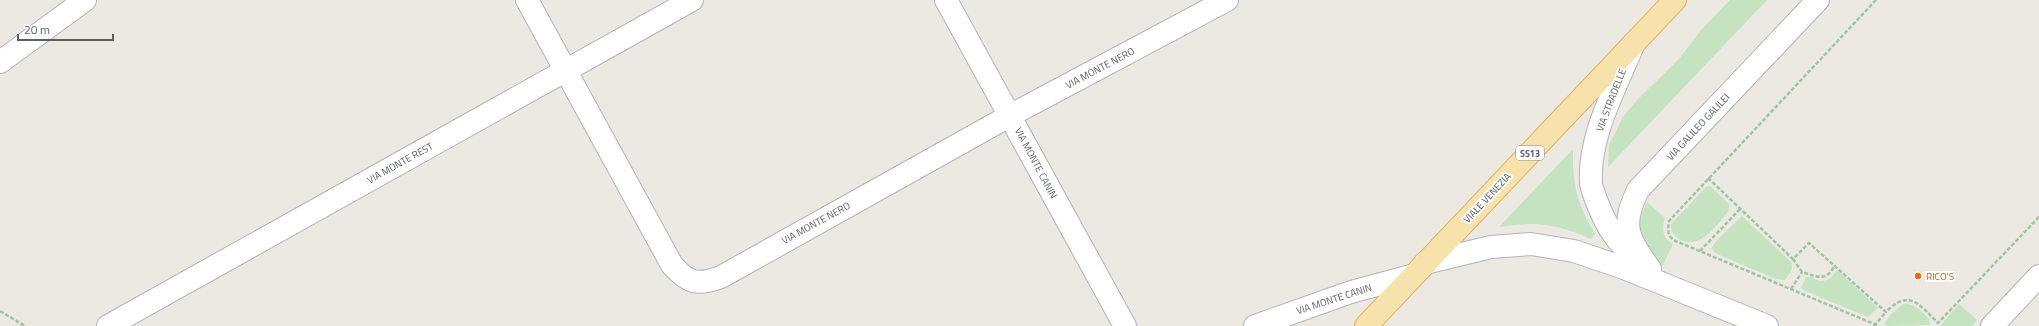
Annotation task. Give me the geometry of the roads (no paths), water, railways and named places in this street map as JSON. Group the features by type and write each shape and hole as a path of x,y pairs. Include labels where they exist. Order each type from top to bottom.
{"main road":[{"name":"VIALE VENEZIA","path":"1366,326 1675,0"}],"street":[{"path":"0,62 85,0"},
{"name":"VIA MONTE NERO","path":"527,0 672,265 683,277 695,282 708,282 721,276 1011,115 1227,0"},
{"name":"VIA MONTE REST","path":"108,326 692,0"},
{"name":"VIA MONTE CANIN","path":"946,0 1011,115 1125,326"},
{"name":"VIA GALILEO GALILEI","path":"1650,269 1629,237 1629,214 1638,190 1818,0"},
{"name":"VIA STRADELLE","path":"1635,42 1602,119 1593,155 1590,184 1605,223 1626,250 1650,269 1681,290"},
{"name":"VIA STRADELLE","path":"1420,269 1491,247 1531,244 1574,251 1681,290 1767,326"},
{"name":"VIA MONTE CANIN","path":"1255,326 1420,269"},
{"path":"1992,326 2039,276"}],"place":[{"name":"RICO'S","path":"1918,276"}]}
